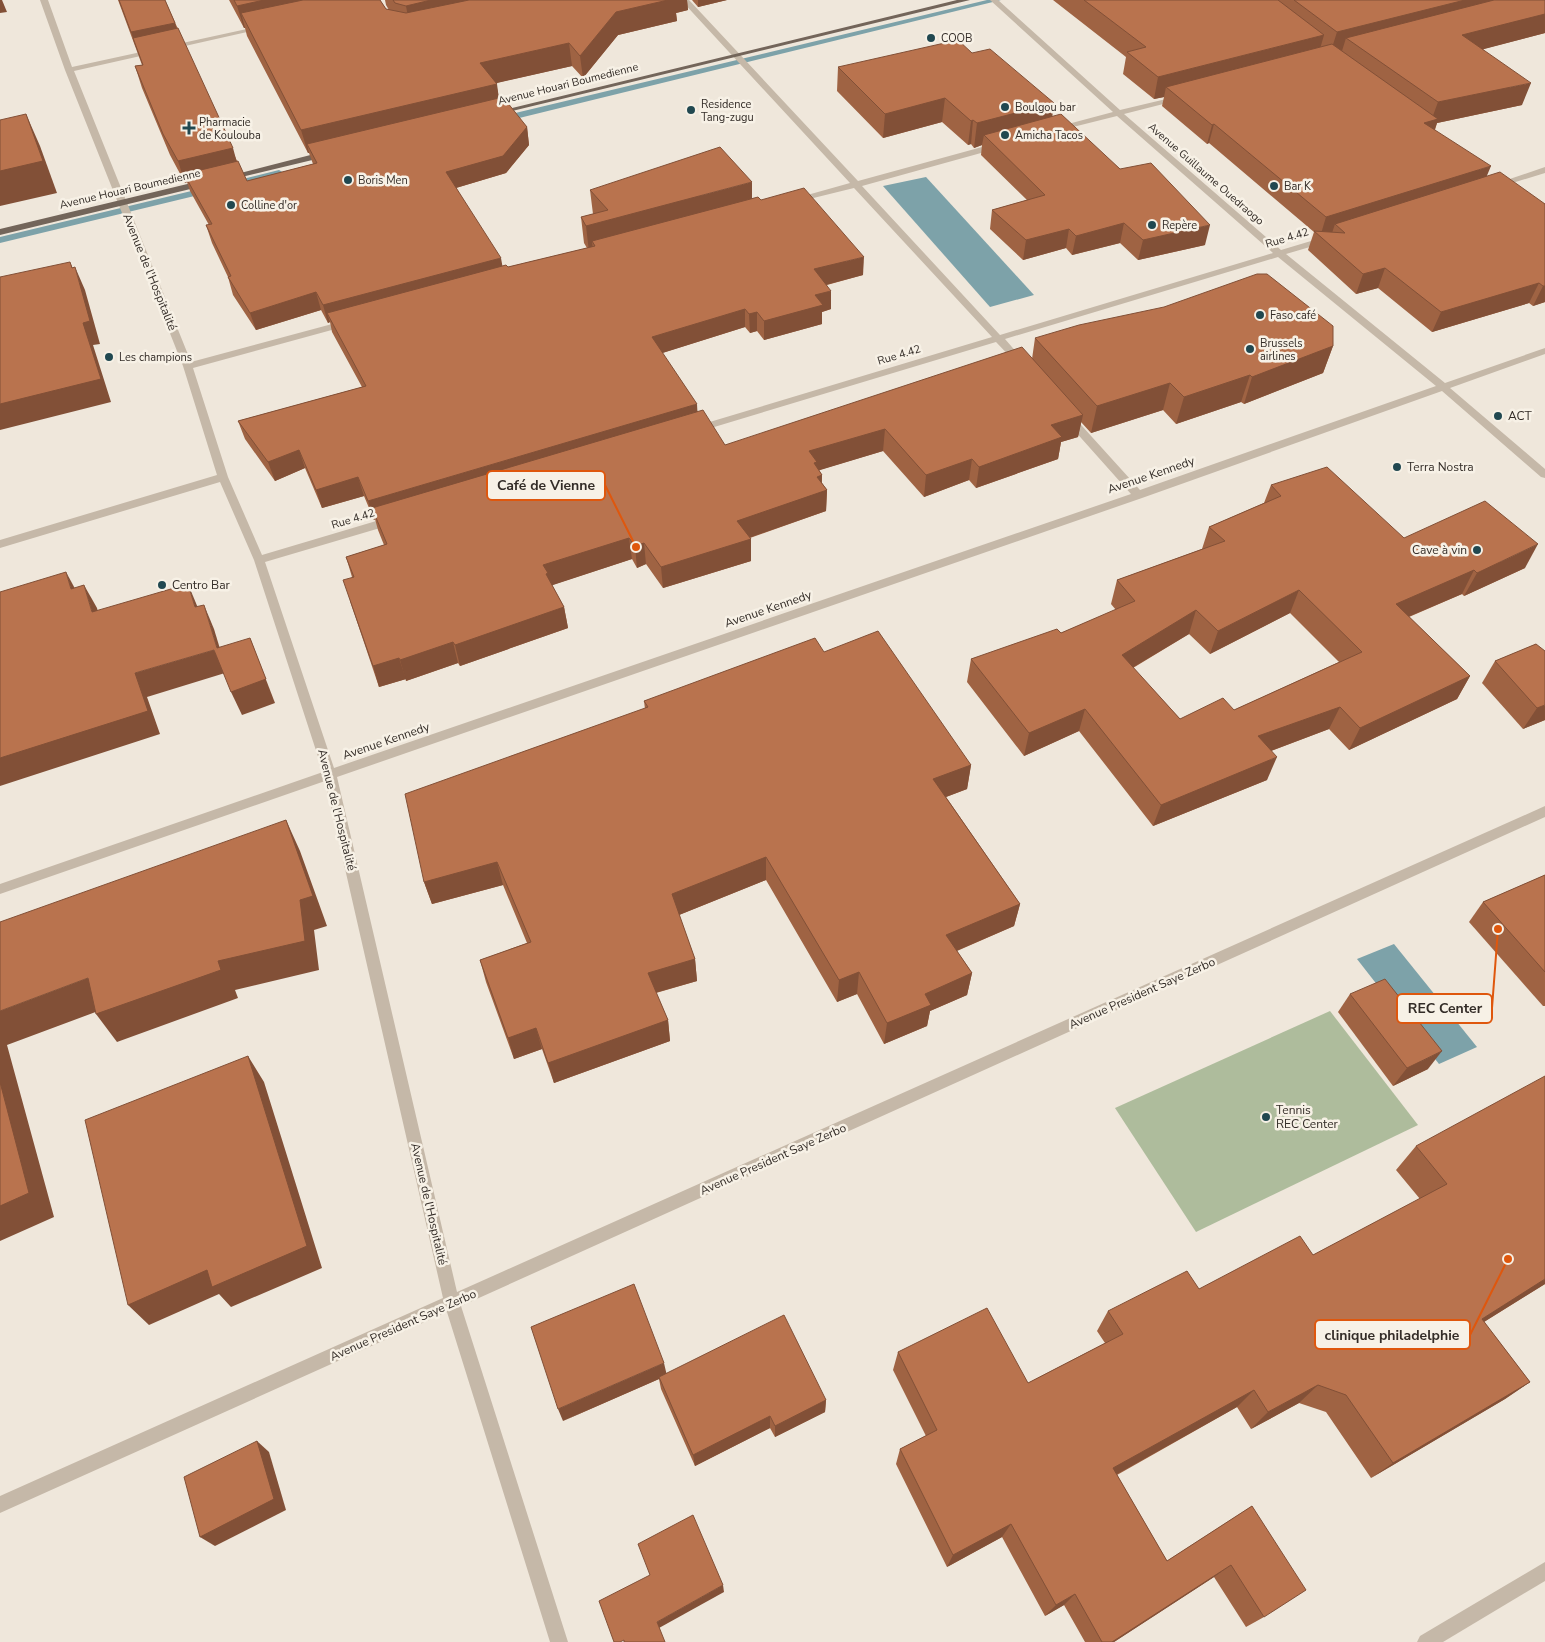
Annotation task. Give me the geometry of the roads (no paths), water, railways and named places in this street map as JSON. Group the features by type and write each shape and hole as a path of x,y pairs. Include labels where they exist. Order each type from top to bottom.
{"main road":[{"name":"Avenue Houari Boumedienne","path":"487,115 966,0"},
{"name":"Avenue Houari Boumedienne","path":"219,180 334,152"},
{"name":"Avenue Houari Boumedienne","path":"0,232 209,182"}],"street":[{"name":"Avenue de l'Hospitalité","path":"44,0 69,70 188,366 223,477 259,560 330,775 452,1303 559,1642"},
{"path":"685,0 1026,368"},
{"name":"Avenue Guillaume Ouedraogo","path":"994,0 1118,113 1280,254 1442,386 1545,475"},
{"path":"69,70 272,26"},
{"path":"1049,132 1185,95"},
{"path":"790,203 1001,145"},
{"path":"1483,189 1498,181 1545,170"},
{"name":"Rue 4.42","path":"689,431 1335,236"},
{"path":"188,366 360,320"},
{"name":"Avenue Kennedy","path":"0,890 1138,495 1545,351"},
{"path":"1065,413 1138,495"},
{"path":"0,544 223,477"},
{"name":"Rue 4.42","path":"259,560 402,517"},
{"name":"Avenue President Saye Zerbo","path":"0,1505 1545,811"},
{"path":"1426,1642 1545,1571"}],"water":[{"path":"926,177 1034,295 990,307 883,186"},
{"path":"1394,944 1477,1047 1439,1064 1357,959"}],"waterway":[{"path":"499,120 997,0"},
{"path":"229,185 279,173"},
{"path":"0,240 208,190"}],"place":[{"name":"COOB","path":"931,38"},
{"name":"Boulgou bar","path":"1005,107"},
{"name":"Residence Tang-zugu","path":"691,110"},
{"name":"Pharmacie de Koulouba","path":"189,128"},
{"name":"Amicha Tacos","path":"1005,135"},
{"name":"Boris Men","path":"348,180"},
{"name":"Bar K","path":"1274,186"},
{"name":"Colline d'or","path":"231,205"},
{"name":"Repère","path":"1152,225"},
{"name":"Faso café","path":"1260,315"},
{"name":"Brussels airlines","path":"1250,349"},
{"name":"Les champions","path":"109,357"},
{"name":"ACT","path":"1498,416"},
{"name":"Terra Nostra","path":"1397,467"},
{"name":"Café de Vienne","path":"636,547"},
{"name":"Cave à vin","path":"1477,550"},
{"name":"Centro Bar","path":"162,585"},
{"name":"REC Center","path":"1498,929"},
{"name":"Tennis REC Center","path":"1266,1117"},
{"name":"clinique philadelphie","path":"1508,1259"}]}
